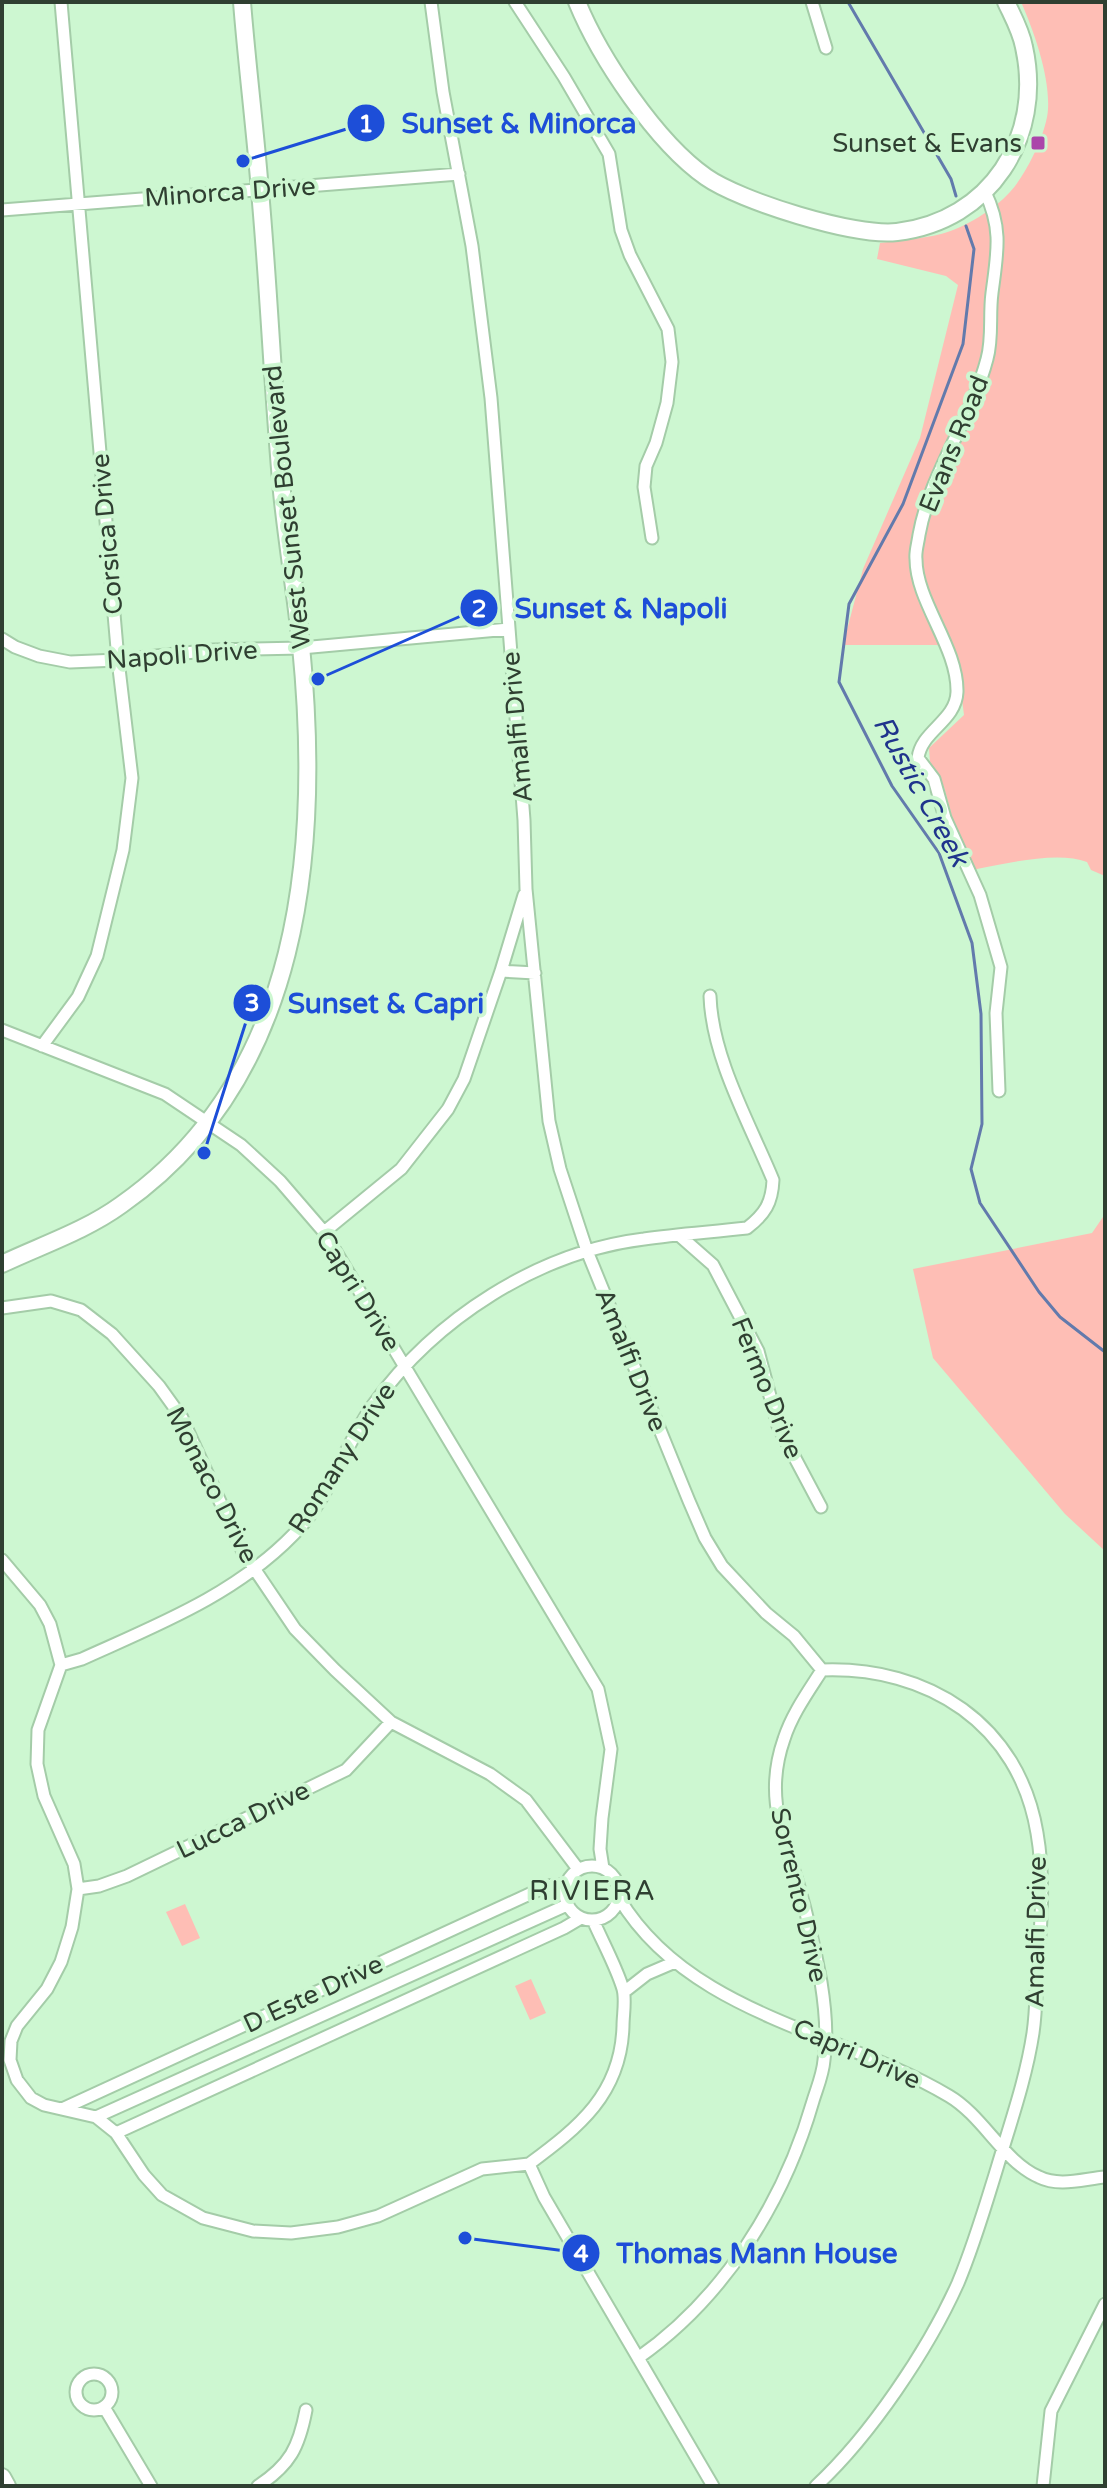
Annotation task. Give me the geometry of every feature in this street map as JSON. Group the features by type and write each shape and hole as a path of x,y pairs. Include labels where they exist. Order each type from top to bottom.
{"main road":[{"name":"West Sunset Boulevard","path":"2,1264 76,1232 123,1204 173,1161 209,1122 239,1076 269,1013 286,962 297,906 308,818 301,648 283,495 242,2"},
{"path":"577,2 599,48 652,122 687,162 723,188 759,203 875,233 901,232 936,222 963,208 985,192 1018,143 1028,107 1029,73 1025,48 1006,2"},
{"path":"2,2477 7,2486"}],"street":[{"name":"Corsica Drive","path":"42,1046 78,997 97,956 123,850 132,778 118,660 61,2"},
{"name":"Amalfi Drive","path":"431,2 443,92 472,246 491,398 524,820 526,889 549,1121 560,1169 587,1251 712,1552 741,1588 794,1636 822,1670 882,1673 945,1697 985,1726 1015,1768 1025,1790 1037,1833 1042,1913 1033,2033 1018,2097 974,2242 957,2286 910,2367 857,2442 816,2486"},
{"path":"515,2 609,154 621,230 630,255 668,329 672,362 667,403 646,466 644,487 652,538"},
{"path":"812,2 826,48"},
{"name":"Minorca Drive","path":"2,210 459,174"},
{"name":"Evans Road","path":"985,192 998,225 999,246 991,300 988,358 928,500 915,560 920,582 950,655 957,692 955,707 919,749 918,758 934,779 945,818 980,895 1001,967 996,1013 999,1091"},
{"name":"Napoli Drive","path":"2,639 39,656 70,662 214,650 301,648 509,629"},
{"path":"324,1232 401,1169 448,1109 464,1079 526,889"},
{"path":"501,971 535,973"},
{"name":"Romany Drive","path":"61,1665 82,1659 204,1603 254,1570 296,1533 321,1499 371,1408 404,1366 475,1305 537,1271 587,1251 643,1239 747,1228 767,1210 773,1180 724,1063 711,1022 710,996"},
{"name":"Capri Drive","path":"2,1030 165,1094 209,1122 259,1161 324,1232 598,1689 611,1749 602,1818 600,1849 603,1868"},
{"name":"Fermo Drive","path":"680,1236 713,1265 758,1351 778,1426 821,1507"},
{"name":"Monaco Drive","path":"2,1308 51,1301 81,1310 112,1334 137,1360 182,1418 243,1552 295,1629 391,1722 490,1774 526,1800 578,1869"},
{"path":"2,1560 40,1605 50,1624 61,1665 38,1730 37,1764 44,1796 74,1864 78,1889 72,1927 61,1962 47,1989 17,2026 11,2041 10,2060 17,2080 31,2098 44,2105 96,2117 116,2133 144,2175 162,2195 203,2218 253,2231 291,2233 338,2227 378,2216 482,2169 529,2164 571,2133 599,2103 615,2070 623,2033 624,1992 587,1919 567,1905 566,1884 578,1869 595,1865 616,1880 619,1898"},
{"name":"Sorrento Drive","path":"638,2358 666,2338 700,2303 723,2277 763,2220 801,2140 824,2063 826,2039 821,1984 809,1924 783,1844 775,1791 784,1738 801,1702 822,1670"},
{"name":"Lucca Drive","path":"78,1889 99,1886 127,1876 346,1770 391,1722"},
{"name":"D Este Drive","path":"62,2110 547,1886 566,1884"},
{"name":"Capri Drive","path":"619,1898 629,1915 675,1962 725,1996 886,2063 952,2097 980,2121 1027,2171 1041,2179 1058,2182 1105,2177"},
{"name":"D Este Drive","path":"116,2133 564,1928 610,1914 619,1898"},
{"name":"D Este Drive","path":"96,2117 567,1905"},
{"path":"624,1992 647,1974 675,1962"},
{"path":"529,2164 544,2197 713,2486"},
{"path":"1043,2486 1051,2411 1105,2304"},
{"path":"104,2407 151,2486"},
{"path":"258,2486 284,2466 294,2451 306,2410"}],"shaded area":[{"path":"1021,2 1105,2 1105,876 1091,870 1087,862 1060,858 1028,860 967,871 944,787 930,762 929,748 964,715 953,653 937,645 843,645 863,569 920,438 958,285 946,276 877,259 880,243 934,236 978,218 1010,192 1023,175 1044,129 1048,96 1040,54"},
{"path":"1105,1214 1105,1551 1065,1514 933,1358 913,1269 1092,1233"},
{"path":"185,1904 200,1938 182,1946 166,1912"},
{"path":"531,1979 546,2013 530,2020 515,1986"}],"waterway":[{"name":"Rustic Creek","path":"848,2 951,179 956,196"},
{"name":"Rustic Creek","path":"966,226 974,249 963,344 903,504 849,604 839,682 892,786 939,853 972,943 981,1014 982,1124 971,1169 980,1203 1039,1292 1060,1317 1105,1352"}],"place":[{"name":"Sunset & Evans","path":"1038,143"},
{"name":"Sunset & Minorca","path":"243,161"},
{"name":"Sunset & Napoli","path":"318,679"},
{"name":"Sunset & Capri","path":"204,1153"},
{"name":"Thomas Mann House","path":"465,2238"}],"district":[{"name":"RIVIERA","path":"593,1891"}]}
